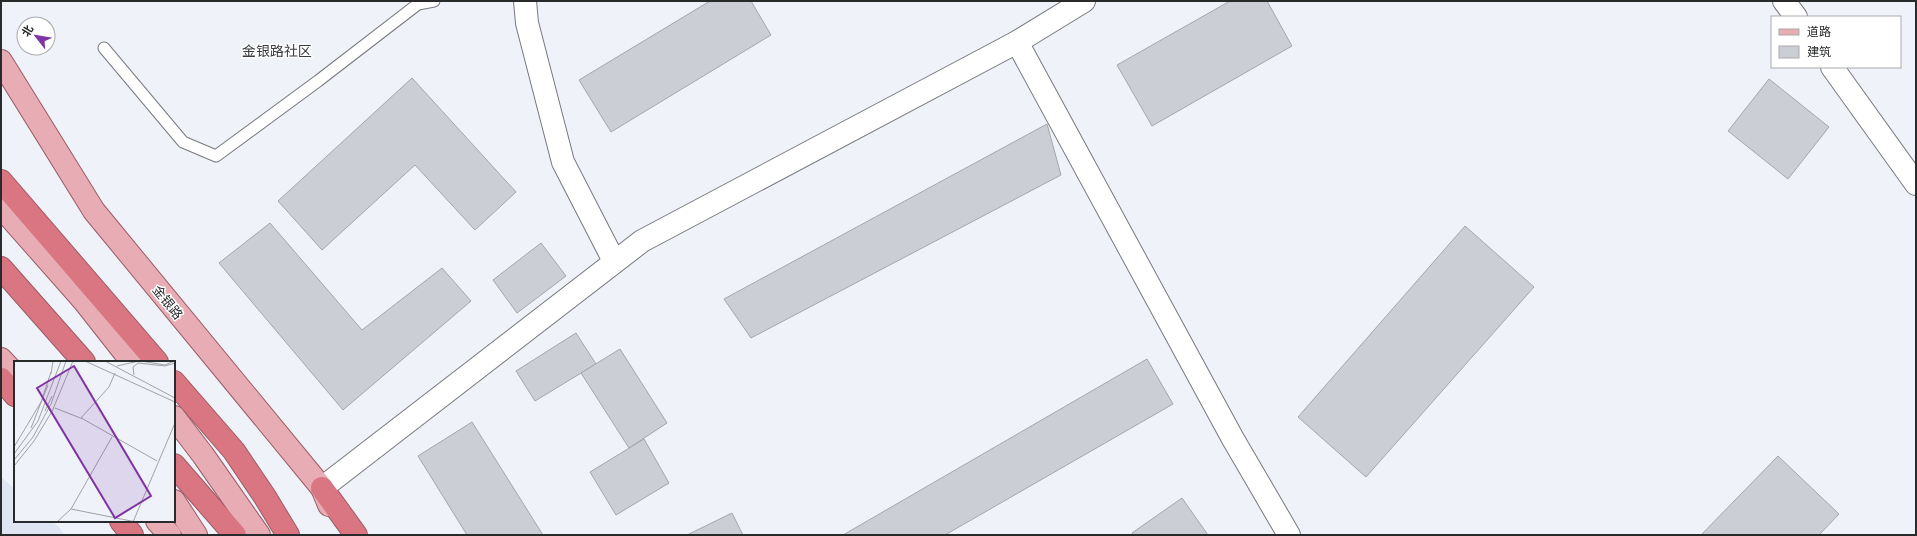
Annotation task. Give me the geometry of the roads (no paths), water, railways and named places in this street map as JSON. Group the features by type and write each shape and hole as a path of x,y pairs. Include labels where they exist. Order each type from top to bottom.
{"highway":[{"path":"1,181 156,361"},
{"path":"1,269 83,361"},
{"path":"1,379 14,394"},
{"path":"175,383 234,451 265,496 288,535"},
{"path":"175,466 235,535"},
{"path":"322,488 356,535"},
{"path":"122,522 132,535"}],"main road":[{"name":"金银路","path":"1,61 94,211 322,488 343,535"},
{"path":"1,207 84,300 131,361"},
{"path":"1,269 75,361"},
{"path":"1,359 14,373"},
{"path":"175,418 203,455 259,535"},
{"path":"175,503 196,535"},
{"path":"158,522 170,535"}],"street":[{"path":"525,1 527,23 564,162 614,261"},
{"path":"322,488 614,261 642,241 1017,42 1084,1"},
{"path":"1784,1 1795,16"},
{"path":"1017,42 1233,439 1289,535"},
{"path":"1833,68 1916,184"}],"lane":[{"path":"104,48 183,142 216,156 318,81 418,4 434,1"}],"district":[{"name":"金银路社区","path":"277,51"}]}
